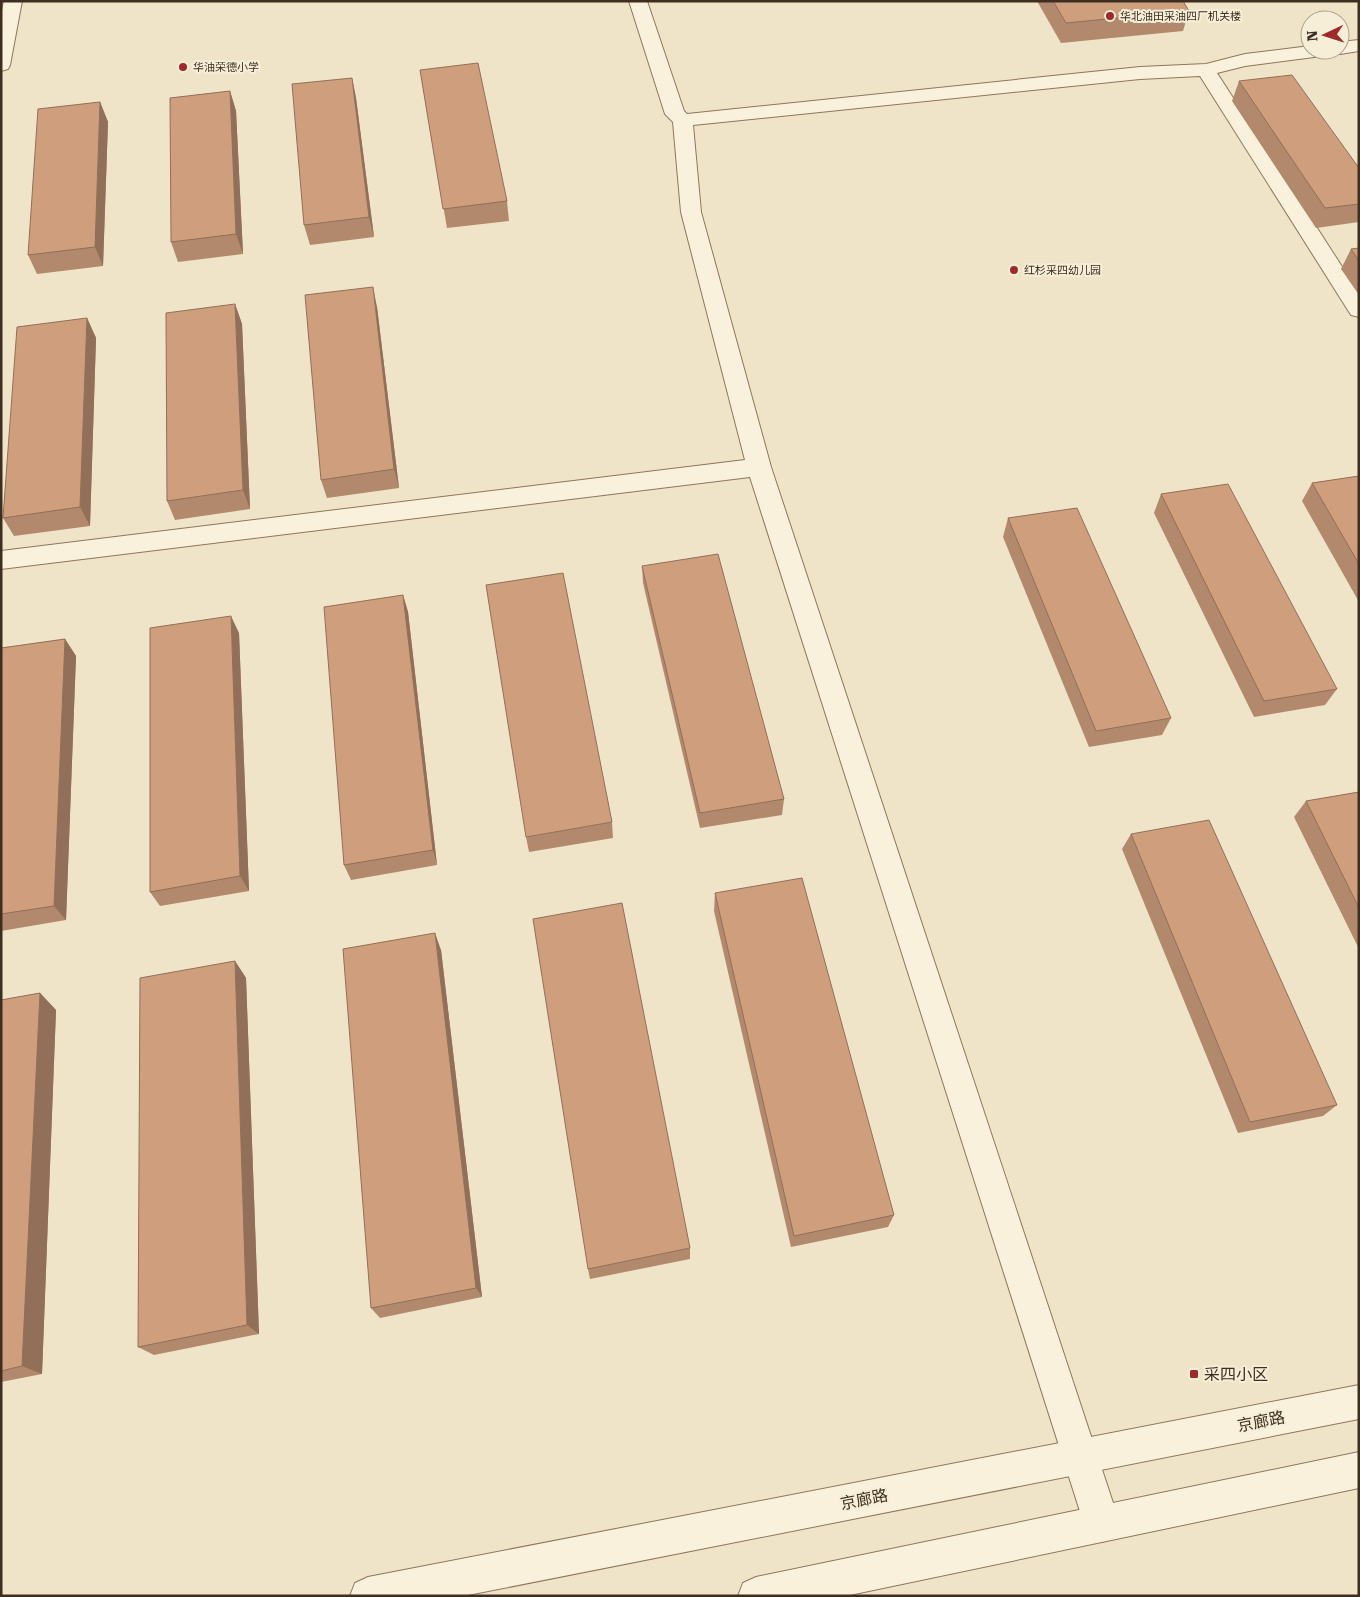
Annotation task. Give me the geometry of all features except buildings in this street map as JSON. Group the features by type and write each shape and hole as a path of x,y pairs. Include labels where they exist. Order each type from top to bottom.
{"street":[{"path":"1,65 13,1"},
{"path":"638,1 675,114 683,120 1140,73 1206,70 1245,60 1300,53"},
{"path":"1206,70 1359,310"},
{"path":"683,120 691,212 759,467 1102,1524"},
{"path":"1,560 759,467"},
{"name":"京廊路","path":"368,1596 1359,1402"},
{"path":"756,1596 1359,1470"}],"place":[{"name":"华北油田采油四厂机关楼","path":"1110,16"},
{"name":"华油荣德小学","path":"183,67"},
{"name":"红杉采四幼儿园","path":"1014,270"},
{"name":"采四小区","path":"1194,1374"}]}
